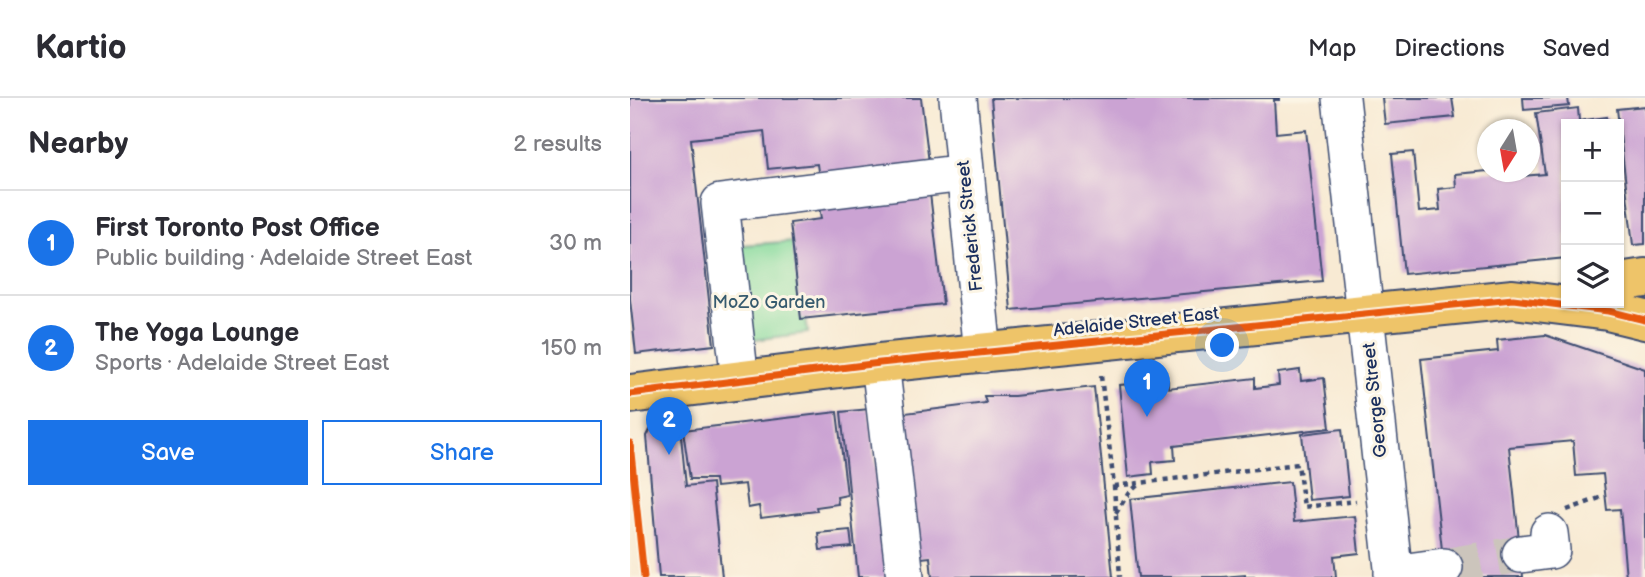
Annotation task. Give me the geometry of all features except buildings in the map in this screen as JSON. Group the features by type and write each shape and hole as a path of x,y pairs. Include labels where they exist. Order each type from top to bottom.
{"main road":[{"path":"1624,281 1645,278"},
{"path":"1513,299 1561,292"},
{"name":"Adelaide Street East","path":"630,394 880,363 1513,299 1608,311 1645,320"}],"street":[{"name":"Frederick Street","path":"958,98 983,354"},
{"name":"George Street","path":"1341,98 1394,575"},
{"path":"740,381 720,203 965,173"},
{"path":"880,363 905,577"},
{"path":"1394,575 1444,567"}],"path":[{"path":"1101,376 1121,577"},
{"path":"1114,486 1298,464 1304,507 1356,502"},
{"path":"1116,513 1128,494 1141,483"}],"green space":[{"name":"MoZo Garden","path":"796,241 808,333 738,342 729,246"}],"tunnel":[{"path":"1444,567 1521,554"}],"cycle path":[{"path":"630,394 880,363 1513,299 1608,311 1645,320"},
{"path":"630,443 644,577"}],"place":[{"name":"First Toronto Post Office","path":"1147,417"},
{"name":"The Yoga Lounge","path":"669,455"}]}
